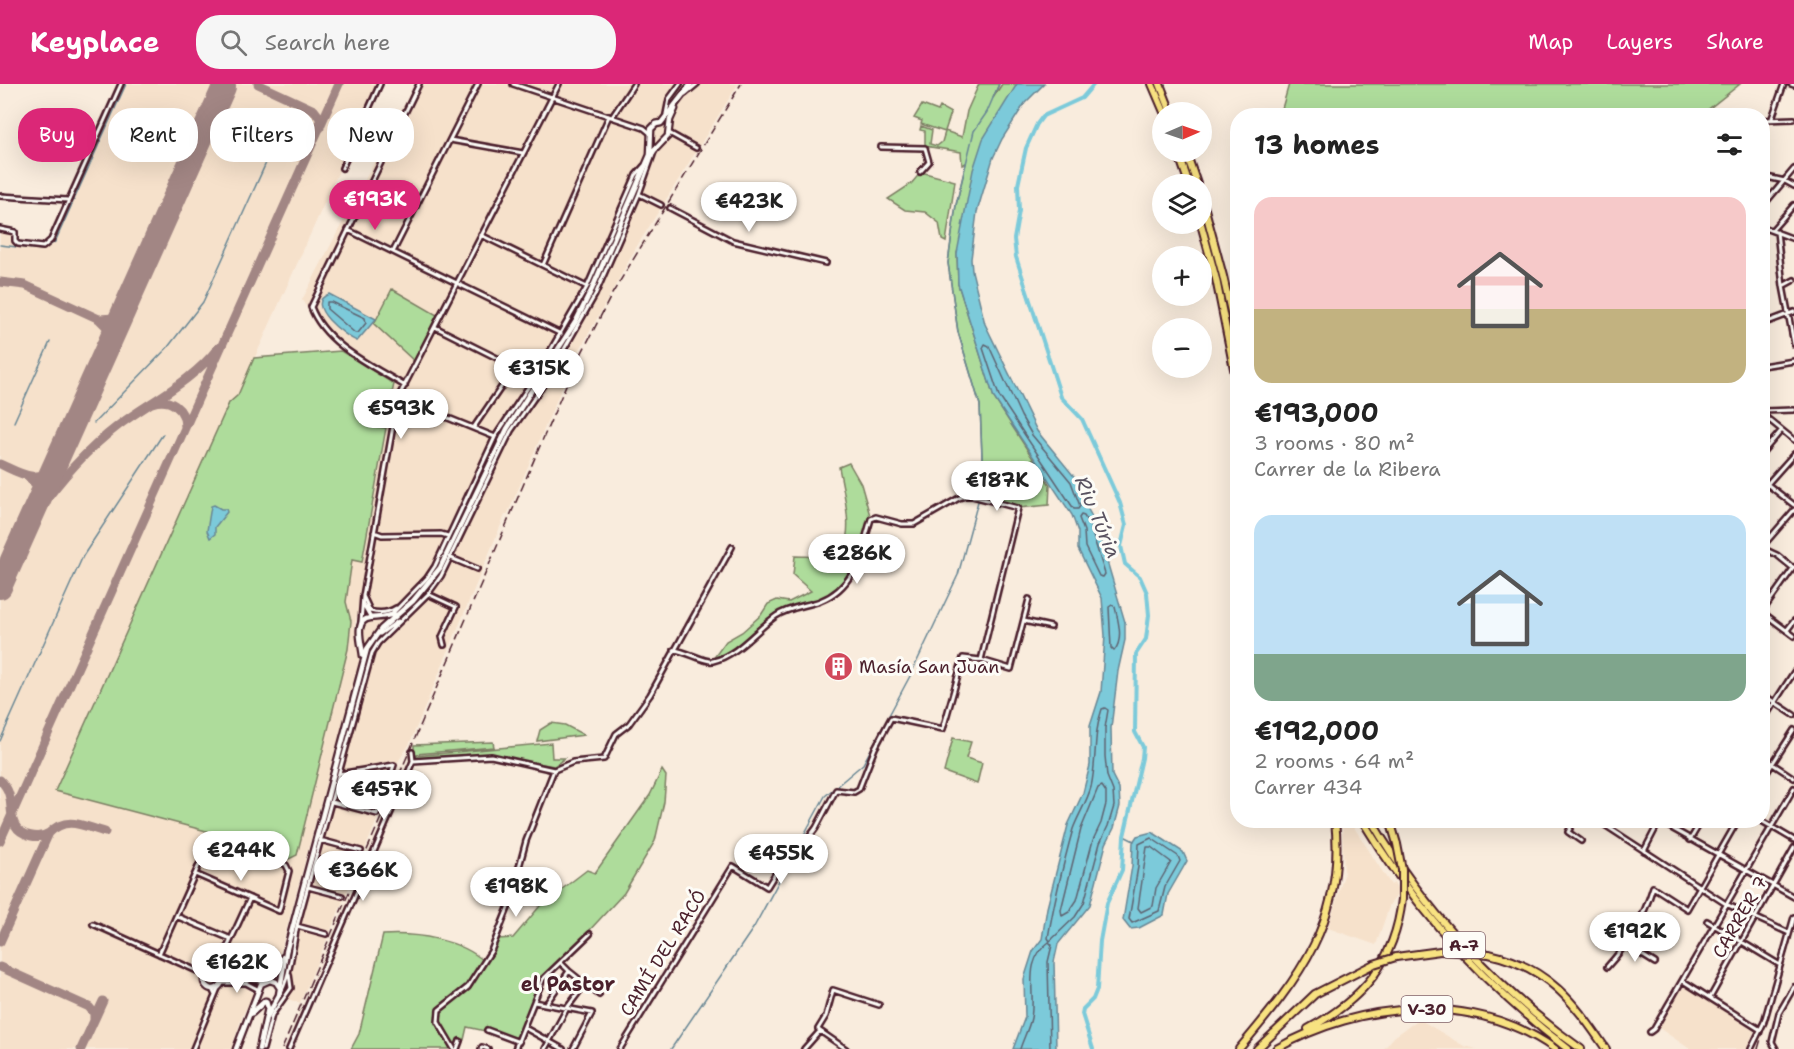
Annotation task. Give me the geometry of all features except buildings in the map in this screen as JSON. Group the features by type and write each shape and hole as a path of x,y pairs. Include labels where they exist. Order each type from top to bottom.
{"highway":[{"path":"1152,84 1160,102"},
{"path":"1160,84 1167,102"},
{"path":"1204,234 1216,279 1230,349"},
{"path":"1212,234 1230,307"},
{"path":"1239,1049 1296,980 1320,933 1333,885 1336,861 1335,828"},
{"name":"A-7","path":"1367,828 1401,880 1445,935 1490,982 1568,1049"},
{"name":"A-7","path":"1376,828 1419,892 1468,949 1532,1010 1581,1049"},
{"path":"1296,1038 1348,1004 1371,981 1393,941 1402,905 1402,870 1392,828"},
{"path":"1257,1049 1315,994 1374,964 1396,957 1440,951 1489,954 1509,958 1546,978 1575,1005 1606,1049"},
{"name":"V-30","path":"1276,1049 1328,1024 1396,1009 1462,1012 1493,1019 1528,1033 1556,1049"}],"main road":[{"path":"650,154 652,127 661,123 691,84"},
{"path":"267,1017 280,988 286,952 367,649 380,631 429,584 440,568 507,429 576,321 650,154 668,134 677,104"},
{"path":"661,123 668,134"},
{"path":"651,136 661,142"},
{"path":"363,663 362,635 359,628 362,622 400,612"},
{"path":"372,618 379,622 380,631"},
{"path":"362,635 373,639"},
{"path":"236,1049 259,992 286,952"},
{"path":"216,972 221,983 212,989 205,984 206,975 216,972"},
{"path":"268,980 276,982 280,988"},
{"path":"259,992 266,1001 267,1017 261,1049"},
{"path":"246,1020 266,1001 277,998"}],"street":[{"path":"0,230 15,232 15,241 18,244 43,247 51,240 121,84"},
{"path":"342,168 380,84"},
{"path":"405,386 345,348 324,328 311,307 419,84"},
{"path":"393,252 478,84"},
{"path":"513,84 644,128 652,127"},
{"path":"362,622 363,596 398,398 559,84"},
{"path":"543,265 610,116 634,84"},
{"path":"665,118 669,99 680,84"},
{"path":"684,95 697,84"},
{"path":"1784,84 1772,118 1794,119"},
{"path":"644,128 651,136"},
{"path":"668,134 696,148"},
{"path":"450,140 523,153"},
{"path":"881,147 925,147 929,162 922,167 920,172"},
{"path":"277,998 287,982 297,926 372,652 428,594 451,558 511,430 546,381 596,295 656,148"},
{"path":"388,616 403,604 431,572 495,436 536,377 561,334 587,287 636,175 645,165"},
{"path":"1770,198 1794,169"},
{"path":"1770,178 1794,186"},
{"path":"639,194 661,205"},
{"path":"0,196 69,200"},
{"path":"1794,205 1772,230 1794,239"},
{"path":"670,207 733,241 826,263"},
{"path":"348,230 561,334"},
{"path":"1777,232 1783,286 1794,344"},
{"path":"482,235 587,287"},
{"path":"1783,286 1794,280"},
{"path":"1770,321 1794,312"},
{"path":"435,327 536,377"},
{"path":"1770,365 1794,361"},
{"path":"473,428 515,367"},
{"path":"398,398 495,436"},
{"path":"1770,412 1794,410"},
{"path":"1770,420 1794,440"},
{"path":"1770,444 1781,431"},
{"path":"1770,481 1794,454"},
{"path":"1770,487 1794,508 1770,538"},
{"path":"674,650 689,652 710,662 724,657 780,613 819,602 839,590 855,569 871,519 876,517 902,524 914,524 959,498 973,496 1018,508 981,660 1011,669 1029,599"},
{"path":"374,532 382,535 441,534 448,536"},
{"path":"413,761 490,756 554,770 573,762 604,759 616,734 628,724 650,695 732,547"},
{"path":"1770,552 1794,568 1770,601"},
{"path":"451,558 477,569"},
{"path":"428,594 456,607 442,637 444,645"},
{"path":"363,596 370,611 377,613 386,613 403,604"},
{"path":"362,603 372,618"},
{"path":"1770,618 1794,636"},
{"path":"380,631 401,620"},
{"path":"1024,621 1051,627"},
{"path":"1787,630 1794,621"},
{"path":"366,674 367,649"},
{"name":"CAMÍ DEL RACÓ","path":"620,1049 733,866 767,887 793,845 804,844 816,828 836,790 854,792 859,789 875,748 891,718 943,729 963,658 981,660"},
{"path":"1770,710 1794,672"},
{"path":"1770,699 1794,715"},
{"path":"1770,768 1794,730"},
{"path":"289,1049 413,761 412,752"},
{"path":"1770,762 1794,778"},
{"path":"331,802 377,814 394,765 339,774"},
{"path":"460,1041 456,1049 438,1022 439,1010 468,987 492,951 508,908 522,852 554,770"},
{"path":"1650,1032 1683,981 1794,788"},
{"path":"1772,827 1794,840"},
{"path":"1570,828 1568,832 1581,841"},
{"path":"1609,828 1726,904 1789,933"},
{"path":"1644,851 1656,828"},
{"path":"1670,828 1794,897"},
{"path":"1690,840 1697,828"},
{"path":"1607,967 1626,945 1648,903 1653,888 1687,909 1733,828"},
{"path":"159,954 195,873 212,836 244,845 288,867 279,911 195,873"},
{"path":"320,840 361,851"},
{"name":"CARRER 7","path":"1710,998 1794,848"},
{"path":"308,887 342,896"},
{"path":"216,972 250,898"},
{"path":"176,916 231,939"},
{"path":"1751,1049 1764,1022 1794,917"},
{"path":"1707,921 1780,964"},
{"path":"93,924 206,975"},
{"path":"297,926 326,934"},
{"path":"515,1049 543,979 590,934"},
{"path":"1626,945 1654,963"},
{"path":"560,962 599,995"},
{"path":"261,1049 272,1015 291,988 288,969"},
{"path":"546,1004 569,970"},
{"path":"221,983 268,980"},
{"path":"1683,981 1759,1029"},
{"path":"221,983 246,983 259,992"},
{"path":"193,1049 221,983"},
{"path":"545,1049 567,1008 585,984"},
{"path":"1776,1049 1772,1042 1779,1013 1794,987"},
{"path":"212,989 216,997"},
{"path":"804,1049 820,1031 818,1029 826,1016 832,990 879,1005"},
{"path":"534,1002 592,1013 573,1049"},
{"path":"524,1028 562,1049"},
{"path":"487,1030 519,1042"},
{"path":"820,1031 846,1049"},
{"path":"481,1048 488,1049"}],"shaded area":[{"path":"123,84 378,84 367,108 327,108 327,162 343,162 238,395 229,403 55,790 244,841 270,853 272,851 297,855 348,649 351,621 346,602 352,560 363,561 386,429 372,426 376,403 386,397 394,384 341,351 320,330 302,300 374,162 414,162 414,108 402,108 415,84 738,84 637,246 573,362 507,515 505,515 409,745 399,760 378,818 300,1003 284,998 289,957 336,784 365,663 360,605 354,627 361,652 359,663 278,960 269,974 249,976 247,988 254,994 243,1014 231,1049 0,1049 0,231 14,234 14,245 43,249 51,243 88,162 96,162 96,144 108,117 108,162 198,162 198,108 112,108"},
{"path":"1342,828 1354,828 1391,885 1394,883 1399,893 1390,904 1376,945 1328,928 1344,875"},
{"path":"1684,985 1754,1031 1747,1049 1690,1049 1659,1028"},
{"path":"1419,1019 1464,1046 1477,1049 1384,1049 1394,1037"}],"green space":[{"path":"979,84 999,84 993,98 1002,84 1018,84 957,253 958,284 994,398 1050,485 1049,505 1018,508 981,497 983,483 980,405 958,332 948,263 956,205 966,163 962,165 961,152 925,146 925,131 920,130 921,126 932,130 930,144 937,146 942,142 945,132 921,124 922,121 914,118 922,105 938,111 940,107 951,113 945,131 962,137 967,111"},
{"path":"1289,84 1740,84 1710,108 1282,108"},
{"path":"921,172 955,181 946,242 942,240 939,223 925,212 905,210 888,199 911,184"},
{"path":"392,289 437,315 414,361 374,324"},
{"path":"341,351 394,384 391,398 381,398 376,403 372,426 386,428 362,562 352,560 346,602 351,621 348,649 297,855 289,859 244,841 55,791 229,403 238,395 254,358"},
{"path":"849,463 861,484 871,519 855,569 839,590 829,597 780,613 717,661 713,659 726,641 742,632 761,615 768,604 777,600 789,602 811,591 793,575 795,556 828,556 841,550 846,541 848,529 846,502 839,467"},
{"path":"551,723 565,725 584,735 537,741 540,730"},
{"path":"953,738 971,742 966,758 982,763 977,784 944,772"},
{"path":"493,742 494,747 416,754 414,756 414,745"},
{"path":"551,743 552,758 565,758 554,766 493,755 414,759 414,756"},
{"path":"662,770 666,776 664,802 655,841 624,893 562,960 541,978 517,1039 487,1028 485,1031 467,1027 464,1040 457,1039 455,1048 452,1049 351,1049 359,1034 383,935 410,935 437,939 463,948 485,962 498,939 513,938 540,906 587,870 595,873 650,795"}],"water":[{"path":"1017,84 1044,84 1025,103 993,158 977,212 971,259 972,271 985,324 1037,431 1077,480 1085,504 1096,524 1125,622 1125,640 1118,671 1111,728 1112,775 1119,789 1120,806 1114,828 1106,844 1090,905 1058,944 1054,962 1056,1049 1013,1049 1025,1017 1024,979 1033,951 1042,939 1047,908 1068,825 1083,793 1090,765 1090,726 1101,692 1105,636 1102,598 1078,549 1078,532 1072,515 994,398 958,284 957,253 973,170 983,139"},
{"path":"329,294 376,319 357,341 336,327 323,312 320,305 322,299"},
{"path":"211,506 226,509 227,512 215,527 215,534 210,538 207,531"},
{"path":"1152,832 1183,852 1187,861 1168,894 1164,915 1139,928 1130,929 1123,920 1132,866 1133,842 1137,836"}],"waterway":[{"path":"0,245 43,250 55,242 126,84"},
{"path":"671,1049 754,927 825,796 863,764 910,676 958,575 983,483 980,405 958,332 948,263 956,205 974,131 987,112 999,84"},
{"name":"Riu Túria","path":"1093,1049 1082,1014 1097,989 1100,941 1107,903 1122,870 1124,836 1142,758 1143,747 1135,732 1136,654 1146,639 1149,615 1147,593 1140,577 1125,564 1121,546 1126,525 1120,503 1082,419 1061,397 1016,257 1014,239 1019,211 1018,185 1026,148 1037,124 1043,116 1082,98 1094,84"},
{"path":"94,423 168,347 203,302 266,162"},
{"path":"14,422 50,342"},
{"path":"0,741 83,556 163,434"},
{"path":"1124,836 1134,841"}],"taxiway":[{"path":"224,87 227,84"},
{"path":"258,84 314,110 320,118 320,128"},
{"path":"0,841 339,84"},
{"path":"0,282 25,285 99,319 108,328 109,344"},
{"path":"99,319 115,318 126,307"},
{"path":"27,528 58,485 92,448 119,425 184,381 218,348"},
{"path":"152,403 165,402 175,406 182,414 185,427"},
{"path":"0,464 29,476 42,475 55,465"},
{"path":"28,476 37,486 37,503"},
{"path":"0,780 8,791 13,819 18,829 35,836 49,833"},
{"path":"0,942 49,833 62,824 69,823 105,832"},
{"path":"0,967 89,1007 94,1013 94,1020"},
{"path":"81,1049 103,1001"}],"runway":[{"path":"0,587 224,87"}],"railway":[{"path":"282,1049 569,378 612,294 741,84"},
{"path":"1758,1049 1794,928"}],"place":[{"name":"Masía San Juan","path":"838,667"}],"district":[{"name":"el Pastor","path":"568,984"}]}
